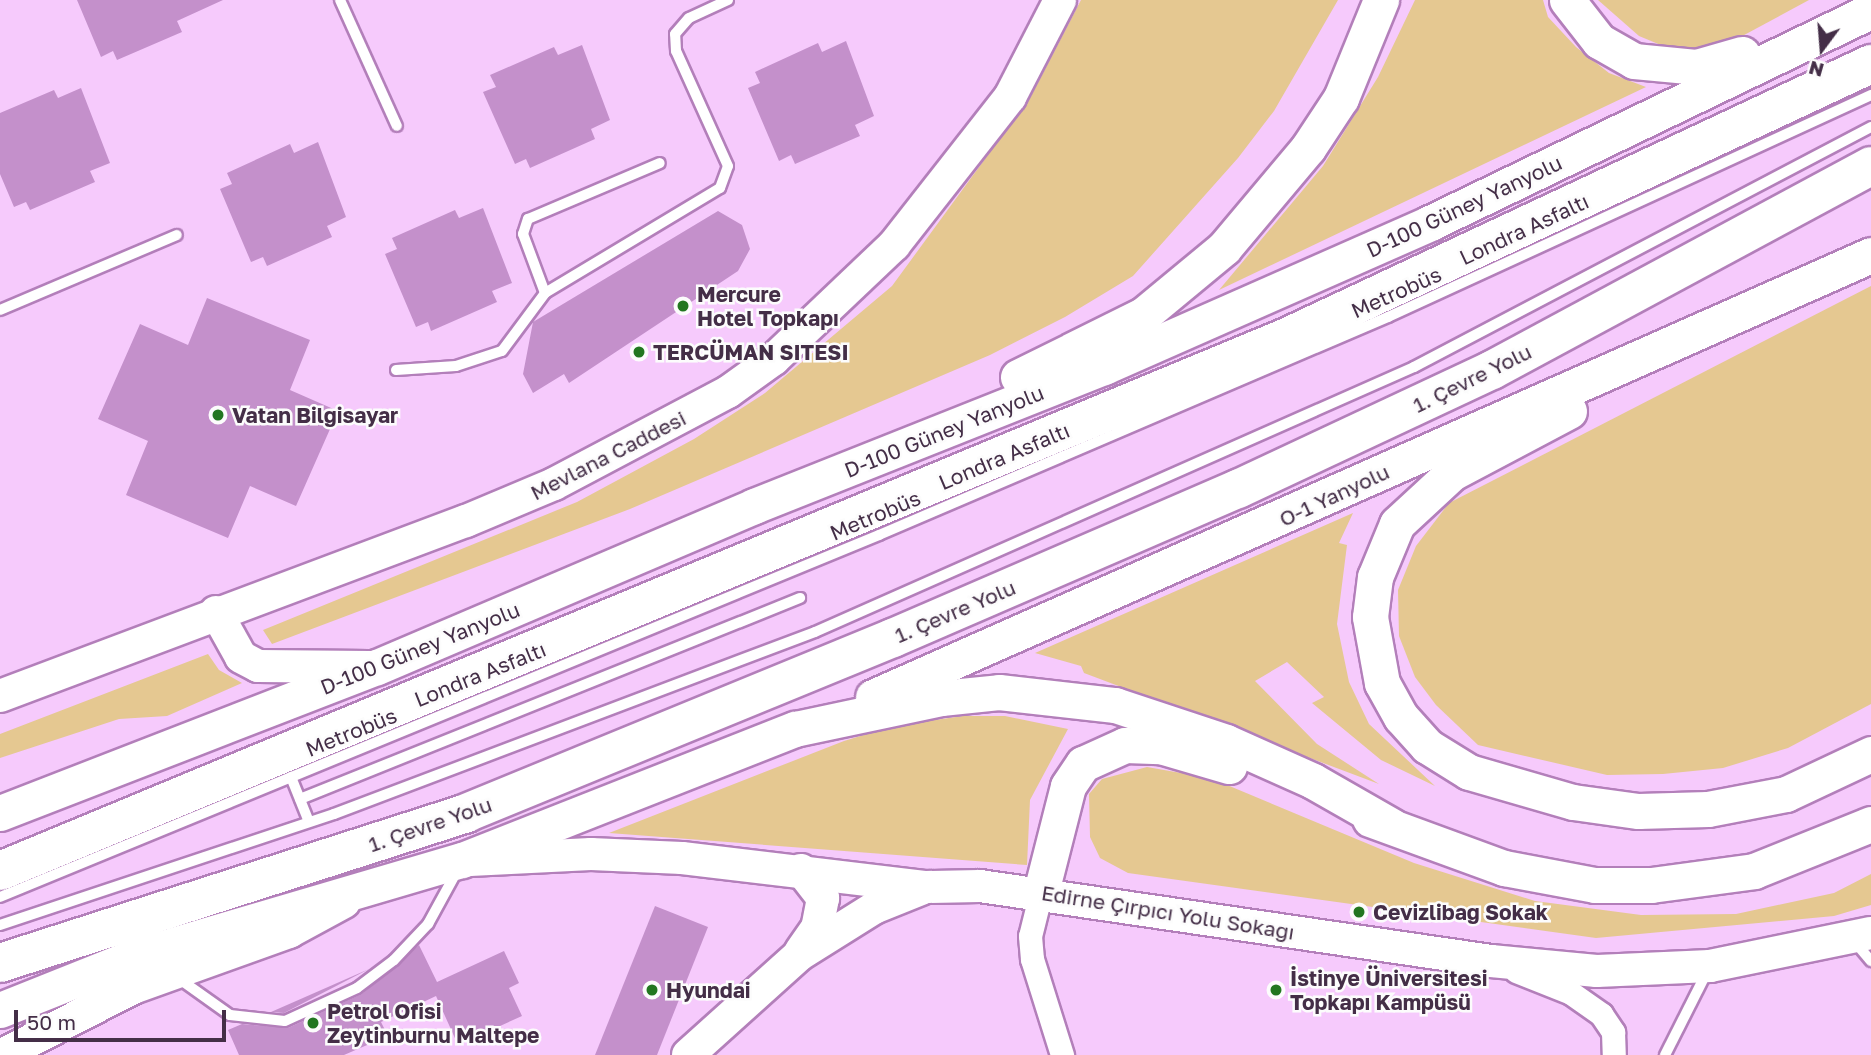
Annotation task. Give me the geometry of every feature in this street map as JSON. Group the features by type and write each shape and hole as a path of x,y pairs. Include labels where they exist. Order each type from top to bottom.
{"highway":[{"name":"Londra Asfaltı","path":"125,820 1284,338 1871,64"},
{"name":"1. Çevre Yolu","path":"0,962 466,813 918,628 1238,489 1481,375 1871,166"},
{"path":"0,848 125,820"},
{"path":"0,871 125,820"}],"main road":[{"name":"Mevlana Caddesi","path":"0,696 216,612 410,544 554,484 665,428 774,359 894,245 971,151 1010,97 1060,0"},
{"path":"1364,52 1381,0"},
{"path":"754,506 964,400 1083,348 1143,315 1196,276 1308,148 1395,0"},
{"path":"1567,0 1599,41 1634,61 1670,69 1817,37"},
{"name":"D-100 Güney Yanyolu","path":"0,813 377,667 754,506 1220,317 1430,223 1871,11"},
{"name":"O-1 Yanyolu","path":"795,729 1677,343 1871,255"},
{"path":"1677,343 1632,375 1452,473 1410,509 1375,577 1370,617 1382,683 1401,717 1427,746 1469,772 1573,802 1638,811 1708,809 1786,794 1871,754"},
{"path":"216,612 241,657 258,666 377,667"},
{"path":"0,1010 135,956 356,894 462,860 795,729 941,698 999,692 1102,703 1226,742 1313,781 1392,826"},
{"path":"1041,892 1068,786 1083,764 1125,746 1196,755 1549,879 1651,886 1754,871 1871,824"},
{"name":"Edirne Çırpıcı Yolu Sokağı","path":"462,860 591,854 801,870 926,887 1041,892 1491,961 1597,971 1710,966 1865,944"},
{"path":"799,955 817,928 823,898 801,870"},
{"path":"688,1055 799,955 874,908 926,887"},
{"path":"2,1055 170,972 319,919 356,894"}],"street":[{"path":"1041,892 1030,936 1032,959 1062,1055"},
{"path":"1491,961 1571,993 1601,1014 1613,1032 1614,1055"}],"lane":[{"path":"340,0 397,126"},
{"path":"396,370 456,366 502,351 545,293 720,188 728,166 676,51 675,34 689,18 728,0"},
{"name":"Metrobüs","path":"0,897 879,536 1388,317 1871,95"},
{"path":"0,925 309,822 815,632 1214,459 1426,361 1871,127"},
{"path":"545,293 523,234 528,219 660,163"},
{"path":"0,310 177,236"},
{"path":"300,799 800,598"},
{"path":"291,777 309,822"},
{"path":"170,972 230,1015 285,1021 357,988 394,960 428,925 462,860"},
{"path":"1665,1055 1710,966"}],"shaded area":[{"path":"1081,0 1338,0 1274,111 1238,158 1133,276 1065,317 990,355 630,509 272,644 263,630 577,502 694,439 765,393 892,286 1031,96"},
{"path":"1415,0 1543,0 1548,17 1576,47 1609,73 1646,87 1219,290 1323,166 1378,77"},
{"path":"1598,0 1809,0 1733,41 1706,49 1668,48 1639,36"},
{"path":"1871,286 1871,704 1788,748 1723,768 1663,774 1607,775 1478,745 1436,705 1415,677 1399,636 1398,590 1416,546 1449,503"},
{"path":"1353,513 1339,543 1347,545 1337,624 1349,682 1369,724 1435,786 1381,760 1312,703 1324,697 1287,662 1255,681 1317,744 1379,784 1084,673 1081,666 1035,653"},
{"path":"208,654 219,670 242,683 167,716 119,719 0,758 0,734"},
{"path":"963,716 1005,716 1068,729 1030,800 1027,865 609,833 844,741 893,726"},
{"path":"1147,767 1181,773 1184,767 1414,863 1535,901 1641,915 1736,914 1834,893 1871,874 1871,905 1834,916 1596,938 1128,873 1100,858 1090,837 1089,794 1102,779"}],"building":[{"path":"77,0 223,0 177,21 182,32 117,60 113,51 101,57"},
{"path":"846,41 874,116 855,125 860,136 795,164 791,155 779,161 748,88 760,83 755,72 818,43 822,52"},
{"path":"582,45 610,120 591,129 595,139 530,168 526,159 515,164 483,92 496,87 490,75 554,47 558,55"},
{"path":"81,88 110,163 90,171 95,182 30,210 26,202 14,207 0,174 0,113 54,90 58,98"},
{"path":"318,142 346,217 327,226 332,237 267,266 263,257 251,262 220,189 232,184 227,173 290,144 294,153"},
{"path":"483,208 512,283 492,291 497,302 431,331 428,322 416,327 385,254 397,249 392,238 455,210 459,218"},
{"path":"718,211 742,225 750,249 738,271 569,383 564,374 533,393 523,374 533,322"},
{"name":"Vatan Bilgisayar","path":"207,298 310,340 290,390 338,411 296,506 250,486 228,538 126,495 148,441 98,419 140,324 188,345"},
{"name":"Hyundai","path":"655,906 708,927 657,1055 595,1055"},
{"path":"419,945 437,982 504,951 519,983 509,988 522,1016 458,1045 436,996 381,1022 388,1036 344,1055 239,1055 228,1030 242,1024 288,1028 362,994"},
{"path":"369,969 284,1013 271,1012"}],"place":[{"name":"Mercure Hotel Topkapı","path":"683,306"},
{"name":"TERCÜMAN SITESI","path":"639,352"},
{"name":"Vatan Bilgisayar","path":"218,415"},
{"name":"Cevizlibağ Sokak","path":"1359,912"},
{"name":"Hyundai","path":"652,990"},
{"name":"İstinye Üniversitesi Topkapı Kampüsü","path":"1276,990"},
{"name":"Petrol Ofisi Zeytinburnu Maltepe","path":"313,1023"}]}
